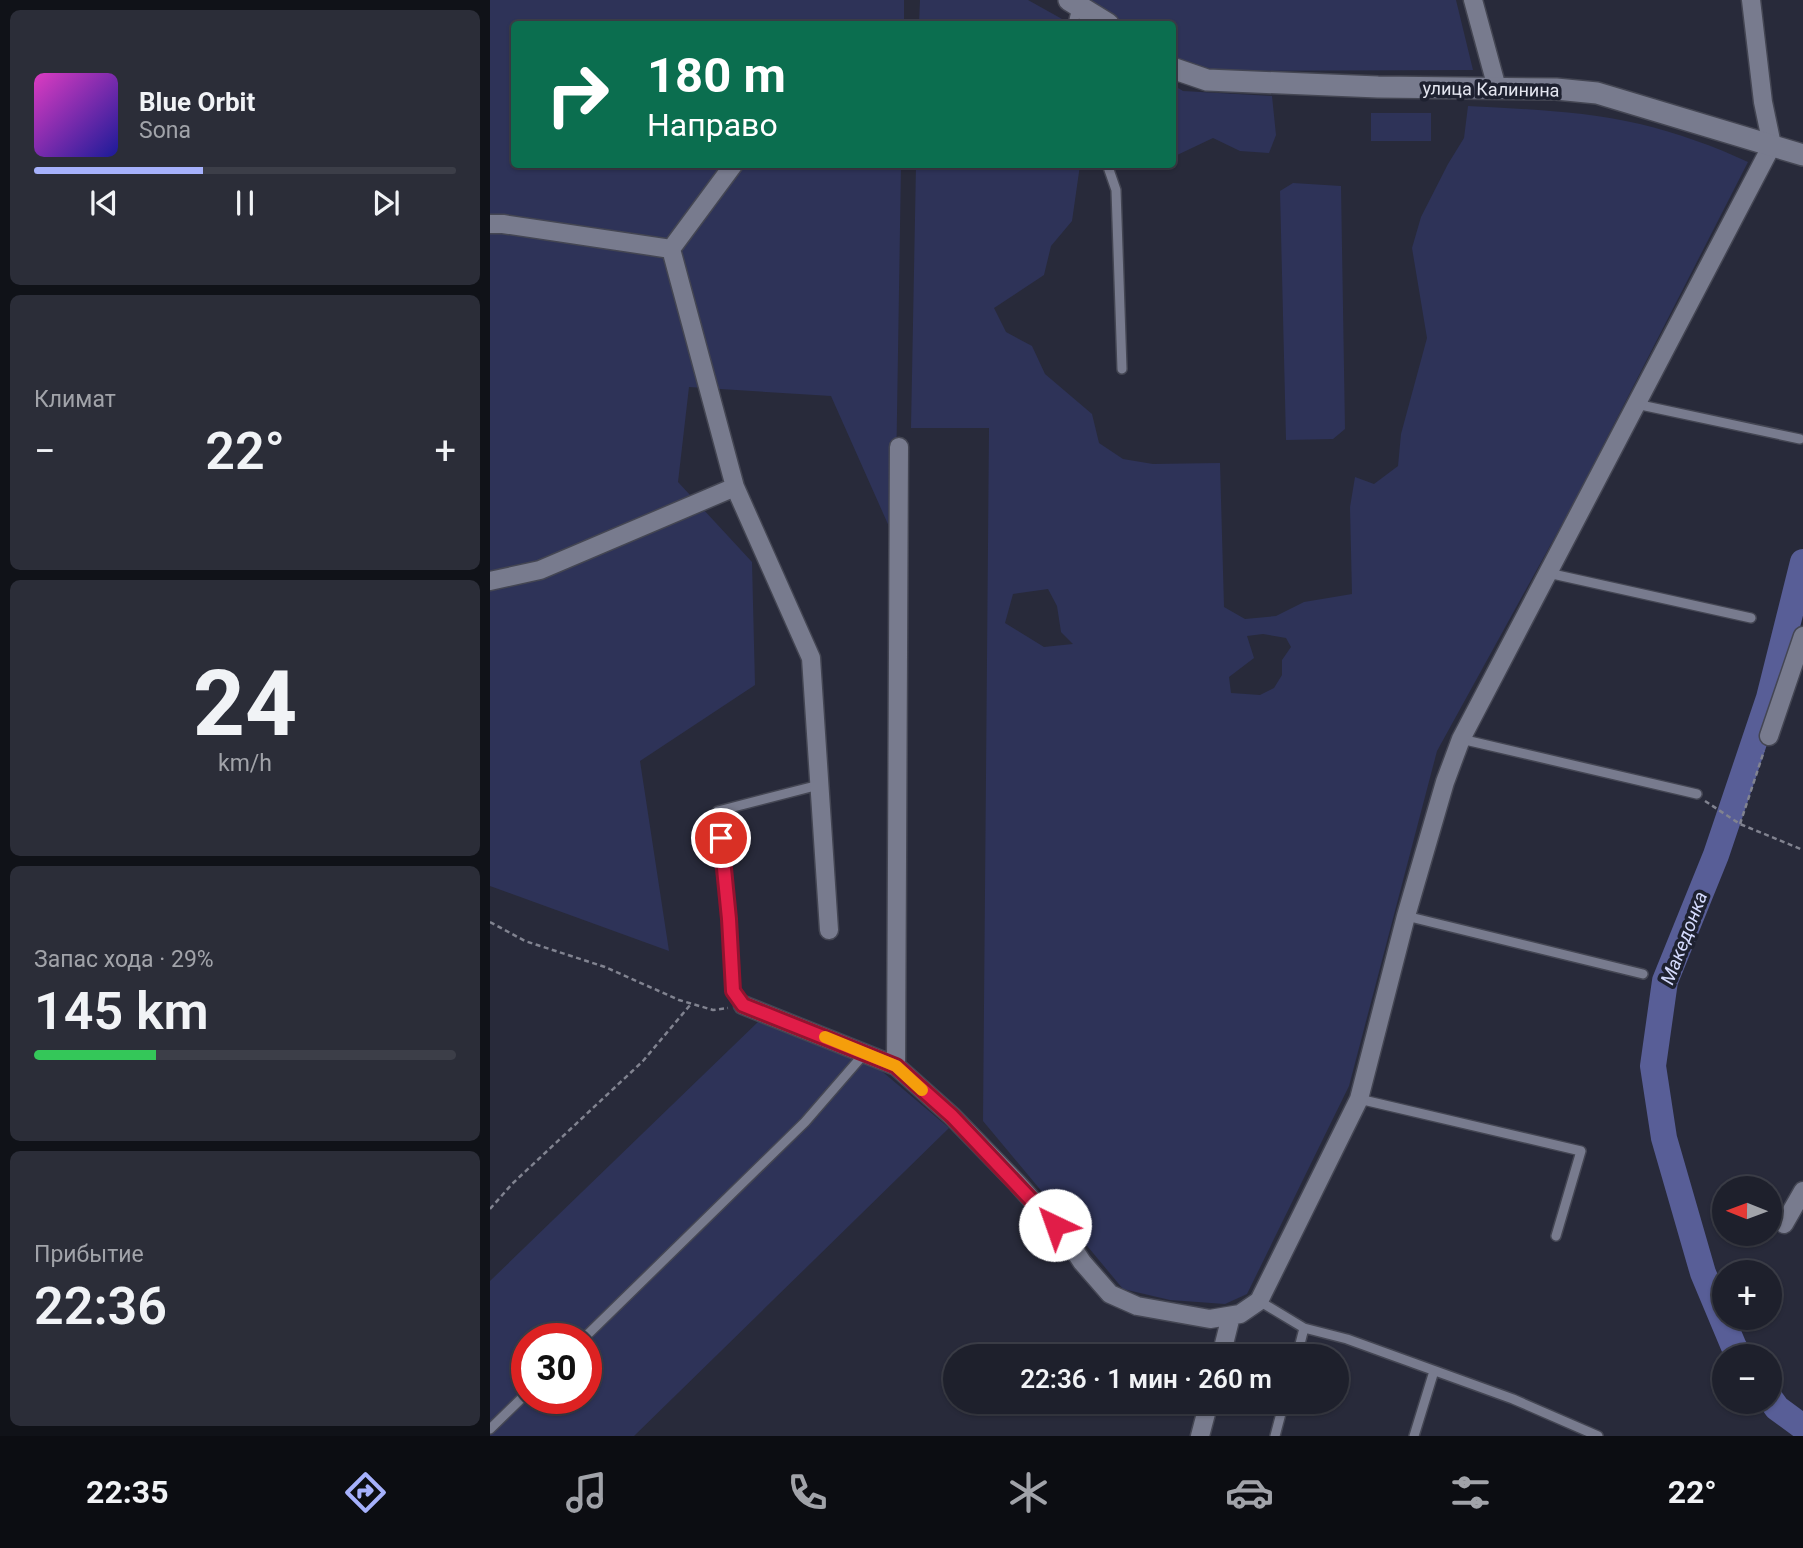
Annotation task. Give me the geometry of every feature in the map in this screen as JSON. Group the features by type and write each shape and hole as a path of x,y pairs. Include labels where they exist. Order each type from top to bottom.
{"main road":[{"path":"1074,10 1101,21"},
{"name":"улица Калинина","path":"1176,69 1208,80 1597,93 1803,155"}],"street":[{"path":"1473,0 1497,88"},
{"path":"743,1005 896,1066 952,1116 1017,1183 1067,1239 1082,1262 1110,1294 1137,1306 1210,1319 1240,1314 1259,1301 1359,1099 1406,916 1445,782 1461,739 1772,145 1763,102 1751,0"},
{"path":"671,249 731,168"},
{"path":"490,224 671,249"},
{"path":"671,249 735,487 811,658 829,930"},
{"path":"896,1066 899,447"},
{"path":"490,581 540,570 735,487"},
{"path":"1769,736 1803,636"},
{"path":"1784,1224 1803,1191"},
{"path":"1224,1344 1231,1316"},
{"path":"1200,1436 1206,1414"}],"lane":[{"path":"1108,168 1116,190 1122,369"},
{"path":"1636,404 1800,439"},
{"path":"1548,573 1751,618"},
{"path":"1461,739 1697,794"},
{"path":"743,1005 733,991 718,811 819,785"},
{"path":"1406,916 1643,974"},
{"path":"599,1323 805,1122 865,1052"},
{"path":"1359,1099 1581,1152 1556,1236"},
{"path":"1259,1301 1304,1328 1347,1339 1513,1399 1598,1436"},
{"path":"1300,1344 1304,1328"},
{"path":"1414,1436 1434,1371"},
{"path":"490,1429 511,1409"},
{"path":"1275,1436 1281,1414"}],"path":[{"path":"1740,824 1769,736"},
{"path":"1714,807 1740,824 1803,850"},
{"path":"490,922 525,941 606,967 691,1004 713,1010 743,1005"},
{"path":"490,1209 512,1184 643,1061 691,1004"}],"shaded area":[{"path":"490,0 904,0 904,21 511,21 511,168 901,168 895,540 831,396 689,387 678,482 752,562 755,685 640,761 669,951 490,886"},
{"path":"920,0 1028,0 1066,21 919,21"},
{"path":"1086,0 1456,0 1473,70 1216,71 1181,64 1176,60 1176,21 1118,21"},
{"path":"1176,87 1183,91 1272,96 1276,135 1269,153 1240,151 1213,138 1176,156"},
{"path":"1468,106 1554,111 1619,120 1709,145 1748,162 1573,504 1437,751 1349,1086 1247,1294 1225,1304 1170,1300 1123,1289 983,1121 989,428 911,428 916,168 1080,168 1072,221 1051,246 1044,275 994,308 1006,332 1032,346 1045,374 1092,414 1099,443 1123,459 1153,464 1220,463 1224,607 1245,619 1276,616 1304,602 1352,594 1350,507 1355,477 1374,484 1398,466 1401,434 1427,338 1412,248 1421,217 1464,138","holes":["1048,589 1057,606 1061,632 1073,644 1044,647 1005,623 1013,594","1263,634 1286,638 1291,647 1282,660 1282,675 1274,688 1260,695 1231,693 1229,677 1254,658 1247,636"]},
{"path":"1371,113 1431,113 1431,141 1371,141"},
{"path":"1293,183 1341,186 1345,429 1333,439 1286,440 1280,191"},
{"path":"760,1020 858,1051 949,1128 634,1436 490,1436 490,1281"}],"waterway":[{"name":"Македонка","path":"1733,1344 1703,1273 1664,1138 1653,1066 1665,981 1716,855 1769,698 1803,562"},
{"name":"Македонка","path":"1782,1412 1803,1427"}],"slow traffic":[{"path":"825,1037 896,1066 922,1090"}],"route":[{"path":"721,838 733,991 743,1005 896,1066 952,1116 1055,1225"}]}
